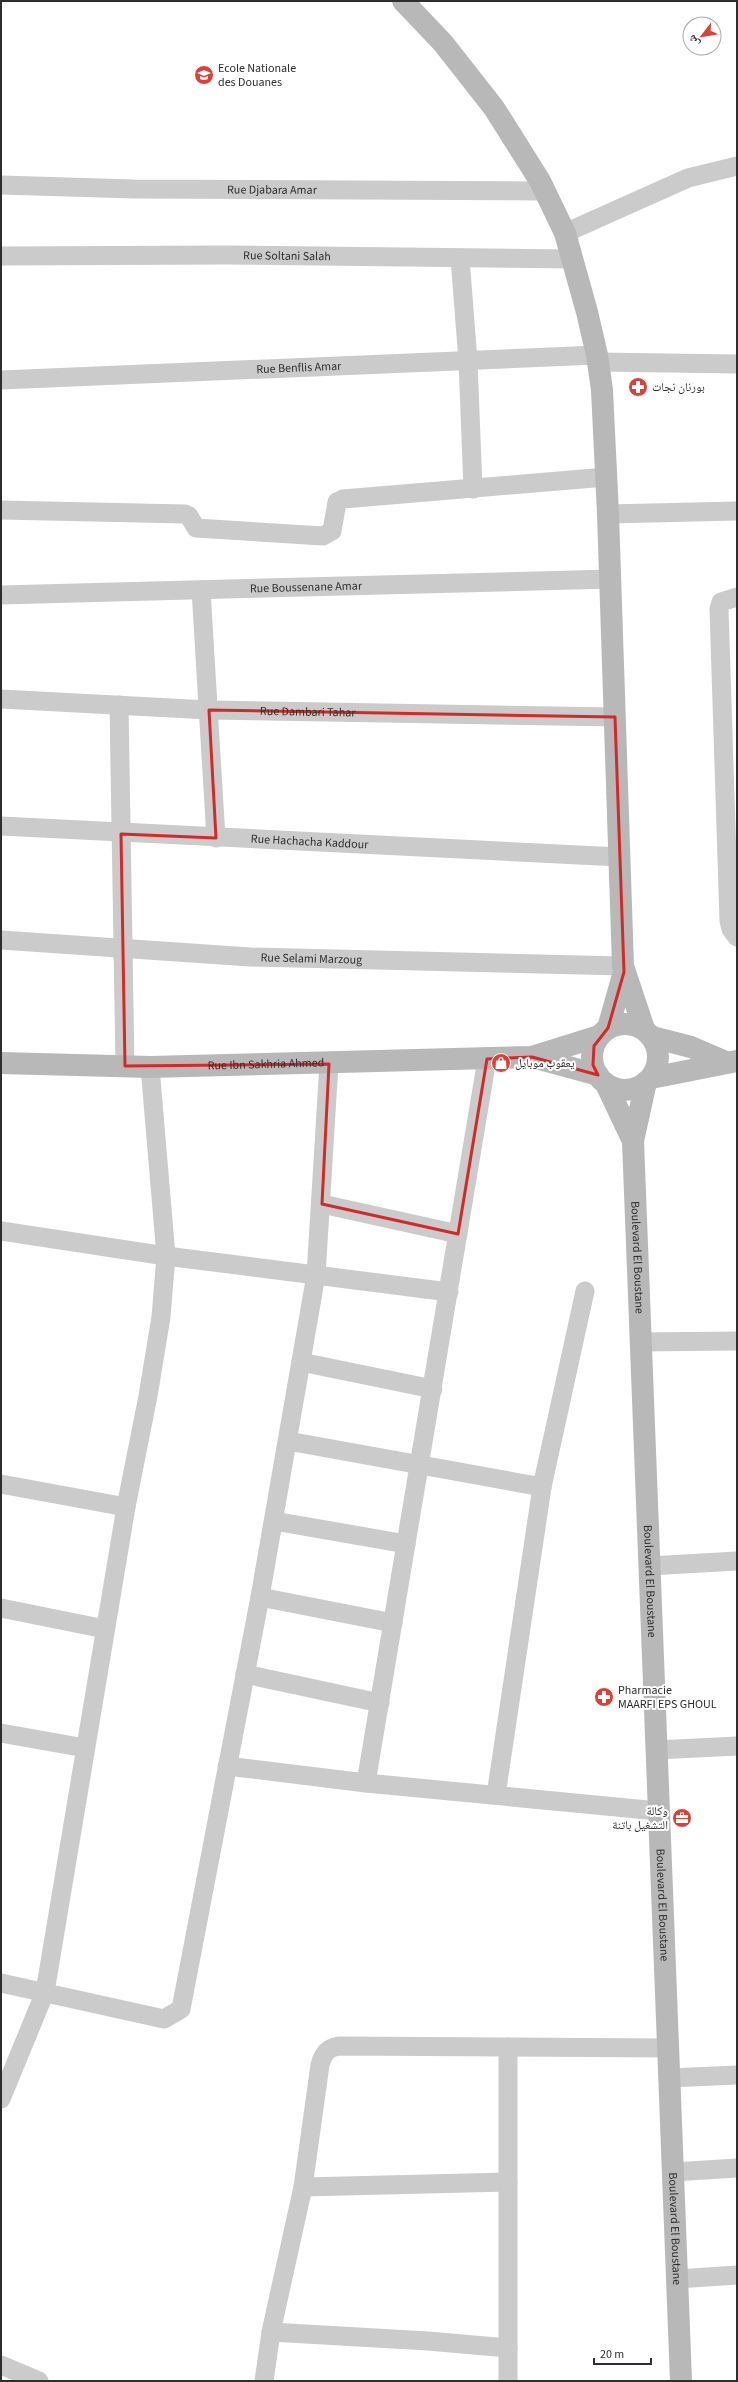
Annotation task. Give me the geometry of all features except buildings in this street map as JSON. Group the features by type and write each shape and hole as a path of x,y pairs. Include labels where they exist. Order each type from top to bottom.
{"main road":[{"path":"403,1 443,43 494,108 544,191 565,233 598,359 602,390 608,514 623,969 604,1032 592,1053 593,1065 602,1079 633,1141"},
{"path":"623,969 648,1033 657,1048 658,1059 649,1080 633,1141"},
{"path":"532,1057 604,1032 619,1024 630,1024 648,1033 731,1061"},
{"path":"532,1057 602,1079 616,1088 632,1089 649,1080 731,1061"},
{"name":"Rue Ibn Sakhria Ahmed","path":"1,1063 150,1067 329,1064 532,1057"},
{"name":"Boulevard El Boustane","path":"633,1141 681,2381"}],"street":[{"path":"565,233 688,178 737,166"},
{"name":"Rue Djabara Amar","path":"1,185 134,189 544,191"},
{"name":"Rue Soltani Salah","path":"1,256 573,259"},
{"path":"460,258 468,361 473,489"},
{"name":"Rue Benflis Amar","path":"1,380 468,361 598,359 737,364"},
{"path":"1,510 185,514 189,516 196,528 323,536 332,530 335,506 337,502 343,499 606,477"},
{"path":"608,514 737,511"},
{"name":"Rue Boussenane Amar","path":"1,595 610,579"},
{"path":"201,590 216,838"},
{"path":"737,596 721,602 719,609 729,921 731,929 737,937"},
{"name":"Rue Dambari Tahar","path":"1,699 209,710 615,717"},
{"path":"119,705 124,948 124,1066"},
{"name":"Rue Hachacha Kaddour","path":"1,826 122,834 619,857"},
{"name":"Rue Selami Marzoug","path":"1,940 124,948 185,954 623,969"},
{"path":"366,1783 487,1059"},
{"path":"1,1983 164,2019 181,2009 274,1521 316,1275 322,1204 329,1064"},
{"path":"1,2099 45,1992 84,1748 158,1333 166,1256 150,1067"},
{"path":"322,1204 458,1234"},
{"path":"1,1230 166,1256 449,1292"},
{"path":"496,1795 542,1487 585,1291"},
{"path":"640,1342 737,1341"},
{"path":"301,1362 433,1389"},
{"path":"288,1441 420,1463 542,1487"},
{"path":"1,1484 126,1507"},
{"path":"274,1521 406,1544"},
{"path":"649,1566 737,1561"},
{"path":"260,1597 393,1623"},
{"path":"1,1608 105,1629"},
{"path":"245,1674 380,1703"},
{"path":"1,1733 84,1748"},
{"path":"656,1750 737,1746"},
{"path":"227,1766 366,1783 658,1811"},
{"path":"264,2381 271,2332 303,2187 320,2065 322,2058 328,2049 339,2046 668,2048"},
{"path":"508,2047 508,2381"},
{"path":"669,2078 737,2074"},
{"path":"673,2172 737,2168"},
{"path":"303,2187 508,2182"},
{"path":"677,2279 737,2275"},
{"path":"271,2332 428,2340 508,2348"},
{"path":"1,2365 39,2381"}],"highlighted area":[{"path":"209,710 615,717 624,972 608,1028 594,1046 593,1065 598,1075 532,1057 487,1059 458,1234 322,1204 329,1064 125,1066 121,834 216,838"}],"place":[{"name":"Ecole Nationale des Douanes","path":"204,75"},
{"name":"بورنان نجات","path":"638,387"},
{"name":"يعقوب موبايل","path":"501,1063"},
{"name":"Pharmacie MAARFI EPS GHOUL","path":"604,1697"},
{"name":"وكالة التشغيل باتنة","path":"682,1818"}]}
